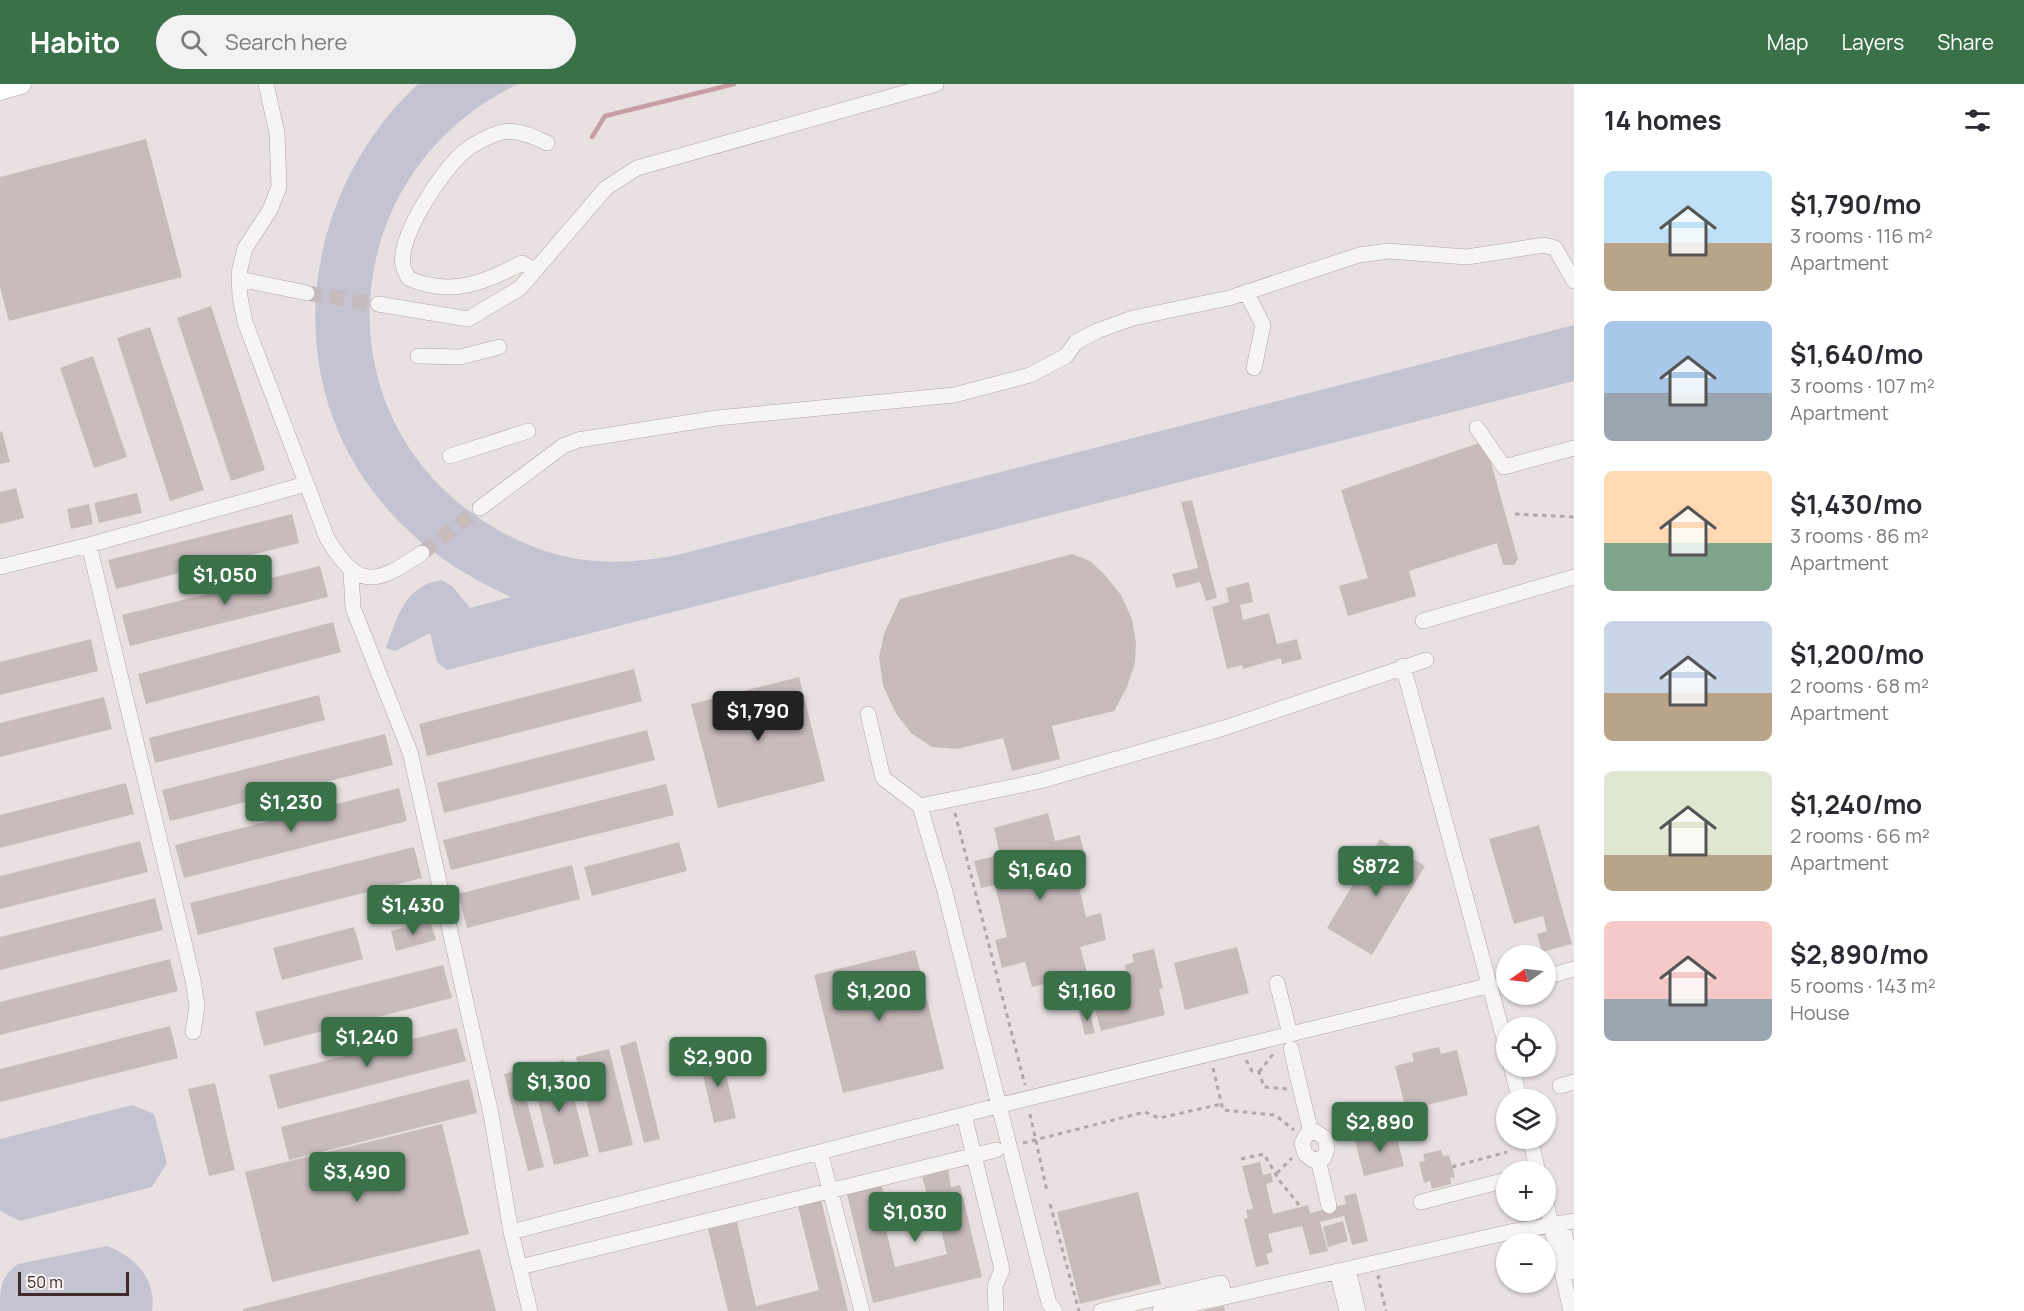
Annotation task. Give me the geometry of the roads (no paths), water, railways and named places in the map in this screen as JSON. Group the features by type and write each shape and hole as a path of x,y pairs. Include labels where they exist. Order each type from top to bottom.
{"main road":[{"path":"0,90 21,84"}],"street":[{"path":"266,84 277,134 279,187 270,210 245,248 239,279 245,322 327,538 341,562 351,571 377,578 397,569 422,553"},
{"path":"378,303 468,319 520,288 606,188 637,168 936,84"},
{"path":"535,270 522,263 488,281 466,287 421,284 408,278 402,265 406,242 429,196 438,181 466,150 503,132 530,135 548,143"},
{"path":"480,508 563,446 578,440 717,418 954,395 1030,375 1066,356 1076,342 1097,331 1133,318 1208,304 1359,255 1389,251 1467,257 1544,245 1555,248 1574,281"},
{"path":"239,279 308,293"},
{"path":"1246,292 1263,326 1254,368"},
{"path":"418,356 460,357 499,347"},
{"path":"1477,428 1504,467 1574,448"},
{"path":"450,456 528,431"},
{"path":"0,567 89,545 306,484"},
{"path":"89,545 193,980 197,1006 193,1032"},
{"path":"351,571 353,608 410,752 491,1114 511,1232 530,1311"},
{"path":"1423,621 1574,577"},
{"path":"920,806 1040,781 1224,728 1426,660"},
{"path":"511,1232 997,1106 1272,1039 1290,1042 1496,988 1403,666"},
{"path":"868,714 884,778 920,806 945,892 997,1106 1049,1303 1054,1311"},
{"path":"1556,974 1574,969"},
{"path":"1276,983 1301,1091 1308,1136 1316,1132 1324,1138 1327,1149 1324,1158 1318,1159 1329,1206"},
{"path":"964,1115 1002,1270 994,1286 996,1311"},
{"path":"520,1267 996,1150"},
{"path":"820,1152 862,1311"},
{"path":"1421,1202 1496,1183"},
{"path":"1551,1221 1571,1311"},
{"path":"1160,1311 1574,1221"},
{"path":"1552,1225 1564,1232 1574,1272"},
{"path":"1342,1270 1347,1311"},
{"path":"1342,1270 1358,1311"},
{"path":"1101,1311 1121,1309 1221,1283 1225,1298"}],"waterway":[{"path":"592,137 605,116 734,84"}],"tunnel":[{"path":"307,293 378,304"},
{"path":"422,553 480,508"}]}
